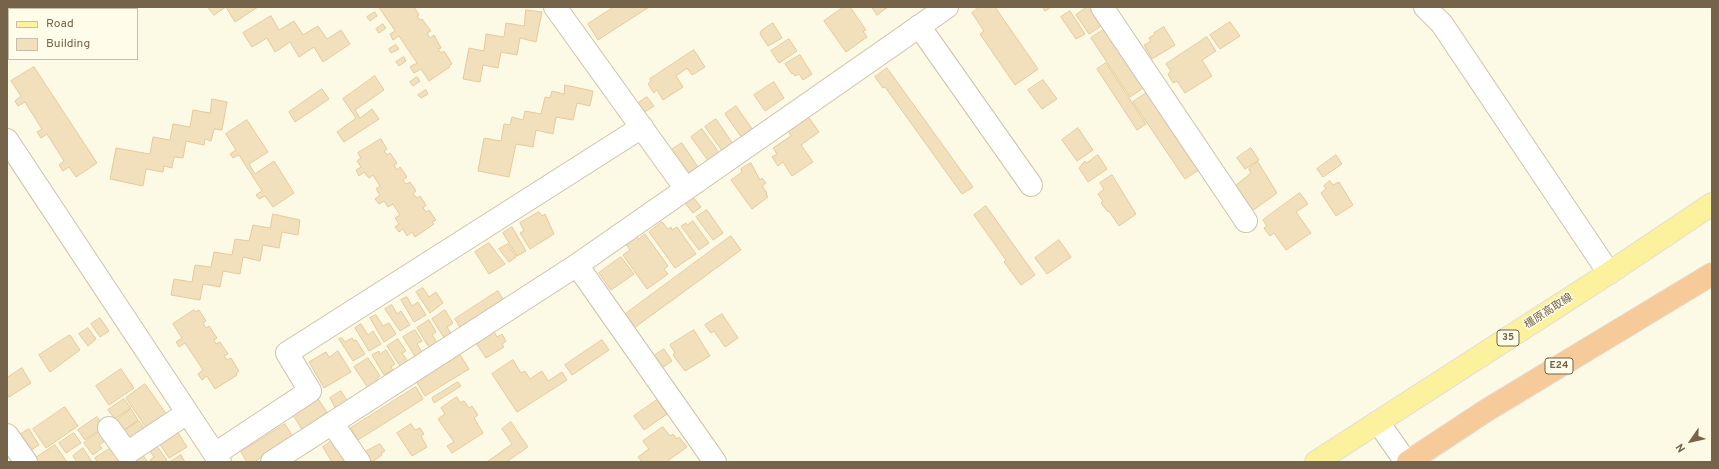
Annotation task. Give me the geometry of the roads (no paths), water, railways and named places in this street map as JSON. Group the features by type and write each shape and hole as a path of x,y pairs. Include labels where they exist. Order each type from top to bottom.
{"highway":[{"name":"E24","path":"1407,462 1487,410 1712,274"}],"main road":[{"name":"橿原高取線","path":"1316,462 1609,274 1708,208"}],"street":[{"path":"555,7 686,189"},
{"path":"272,462 577,265 947,7"},
{"path":"1102,7 1246,221"},
{"path":"1425,7 1442,24 1609,274"},
{"path":"919,26 1031,185"},
{"path":"7,140 217,458 310,391 287,354 642,127"},
{"path":"577,265 715,462"},
{"path":"109,428 127,453 187,413"},
{"path":"1378,422 1407,462"},
{"path":"332,423 359,462"},
{"path":"9,441 26,462"}]}
